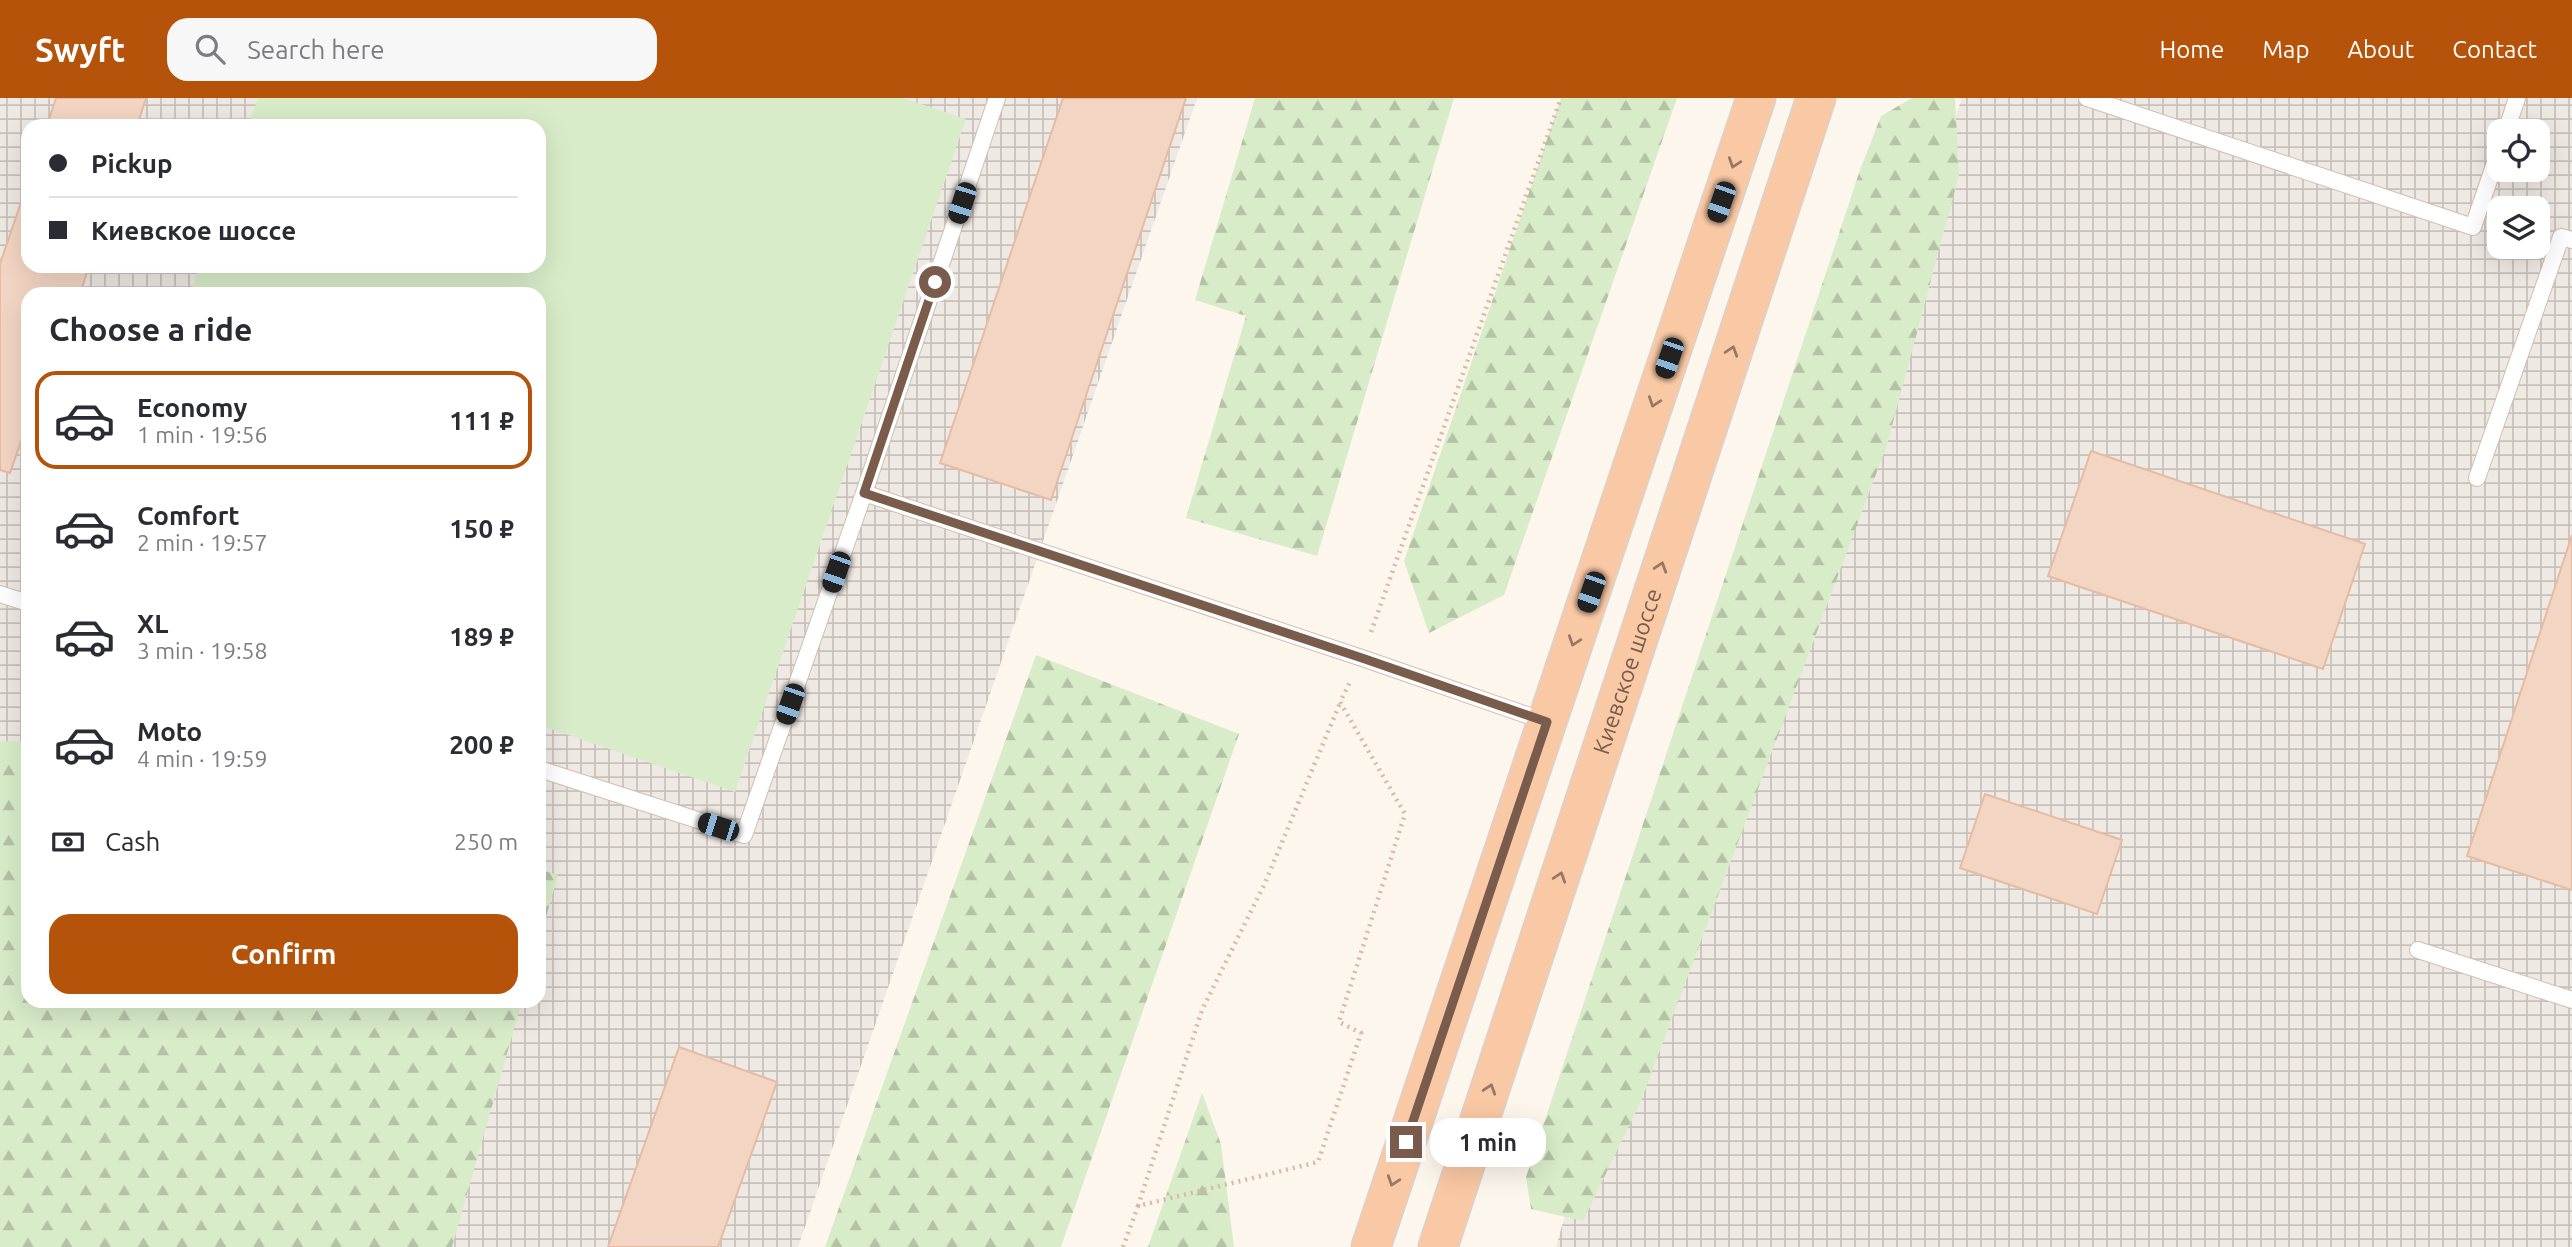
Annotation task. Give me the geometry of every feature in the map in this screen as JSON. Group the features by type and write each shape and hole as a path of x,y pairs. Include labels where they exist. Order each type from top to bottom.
{"highway":[{"path":"1371,1247 1756,98"},
{"name":"Киевское шоссе","path":"1438,1247 1816,98"}],"lane":[{"path":"546,771 744,835 864,493 997,98"},
{"path":"2087,98 2473,227 2488,182"},
{"path":"2510,119 2517,98"},
{"path":"2477,478 2561,237 2572,240"},
{"path":"864,493 1547,722"},
{"path":"0,594 21,601"},
{"path":"2418,950 2572,1000"}],"path":[{"path":"1123,1247 1202,1010 1265,883 1340,702 1362,658 1561,98"},
{"path":"1138,1206 1318,1162 1361,1033 1339,1023 1405,814 1340,702"}],"shaded area":[{"path":"0,98 1197,98 798,1247 0,1247"},
{"path":"1962,98 2572,98 2572,1247 1556,1247 1587,1137"}],"green space":[{"path":"258,98 903,98 966,119 735,792 546,727 546,287 192,287 198,273 546,273 546,119 250,119"},
{"path":"1255,98 1454,98 1317,556 1186,518 1246,316 1195,300"},
{"path":"1561,98 1677,98 1504,595 1429,633 1404,561"},
{"path":"1912,98 1955,98 1959,175 1887,445 1641,1101 1583,1221 1531,1209 1526,1177 1860,170 1881,116"},
{"path":"1036,655 1239,734 1061,1247 825,1247"},
{"path":"0,741 21,742 21,1008 520,1008 452,1247 0,1247"},
{"path":"546,871 558,875 546,917"},
{"path":"1202,1093 1221,1144 1234,1247 1148,1247"}],"building":[{"path":"56,98 146,98 139,119 49,119"},
{"path":"1063,98 1186,98 1051,500 940,463"},
{"path":"21,202 21,273 87,273 82,287 21,287 21,441 10,473 0,470 0,264"},
{"path":"2091,451 2365,544 2323,669 2048,576"},
{"path":"2572,535 2572,890 2467,856"},
{"path":"1985,794 2122,840 2097,914 1960,868"},
{"path":"679,1047 777,1082 718,1247 608,1247"}],"route":[{"path":"935,282 864,493 1547,722 1406,1142"}]}
